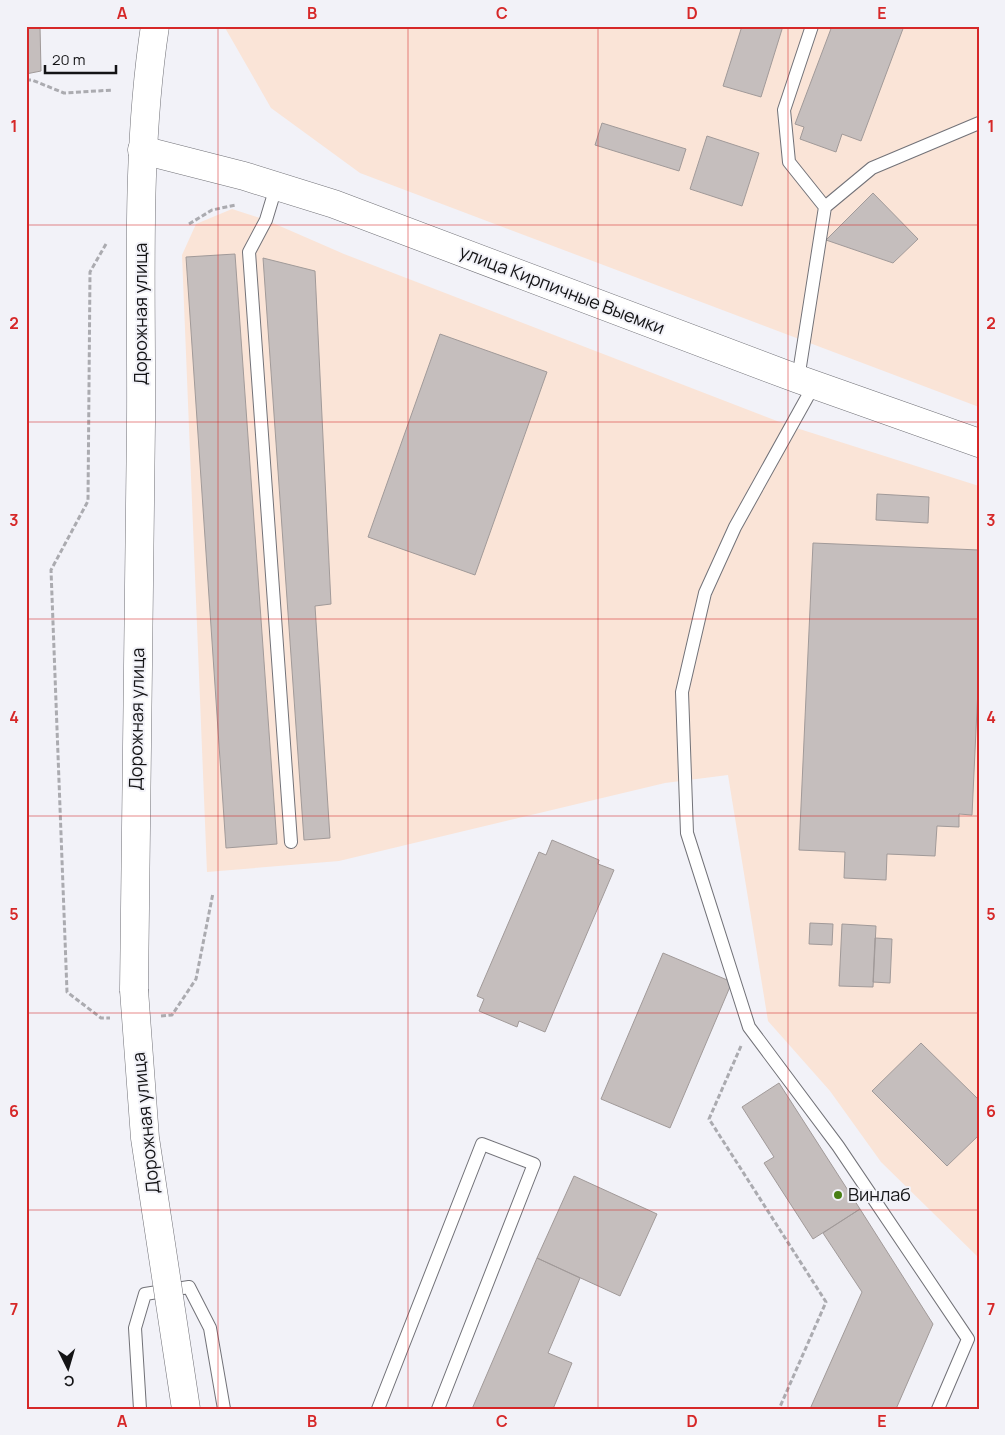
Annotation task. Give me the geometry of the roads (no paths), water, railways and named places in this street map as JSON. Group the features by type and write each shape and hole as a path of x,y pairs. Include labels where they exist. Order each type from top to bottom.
{"main road":[{"name":"Дорожная улица","path":"155,26 147,75 142,150 134,990 145,1138 186,1409"},
{"name":"улица Кирпичные Выемки","path":"142,150 244,176 343,207 806,382 979,443"}],"lane":[{"path":"812,26 784,110 789,162 825,208"},
{"path":"938,1409 968,1339 838,1146 749,1027 687,833 682,692 705,593 806,382 825,208 872,168 979,123"},
{"path":"276,187 266,220 249,252 291,842"},
{"path":"378,1409 482,1144 534,1164 438,1409"},
{"path":"140,1409 135,1328 145,1294 189,1287 210,1328 224,1409"}],"place":[{"name":"Винлаб","path":"838,1195"}]}
